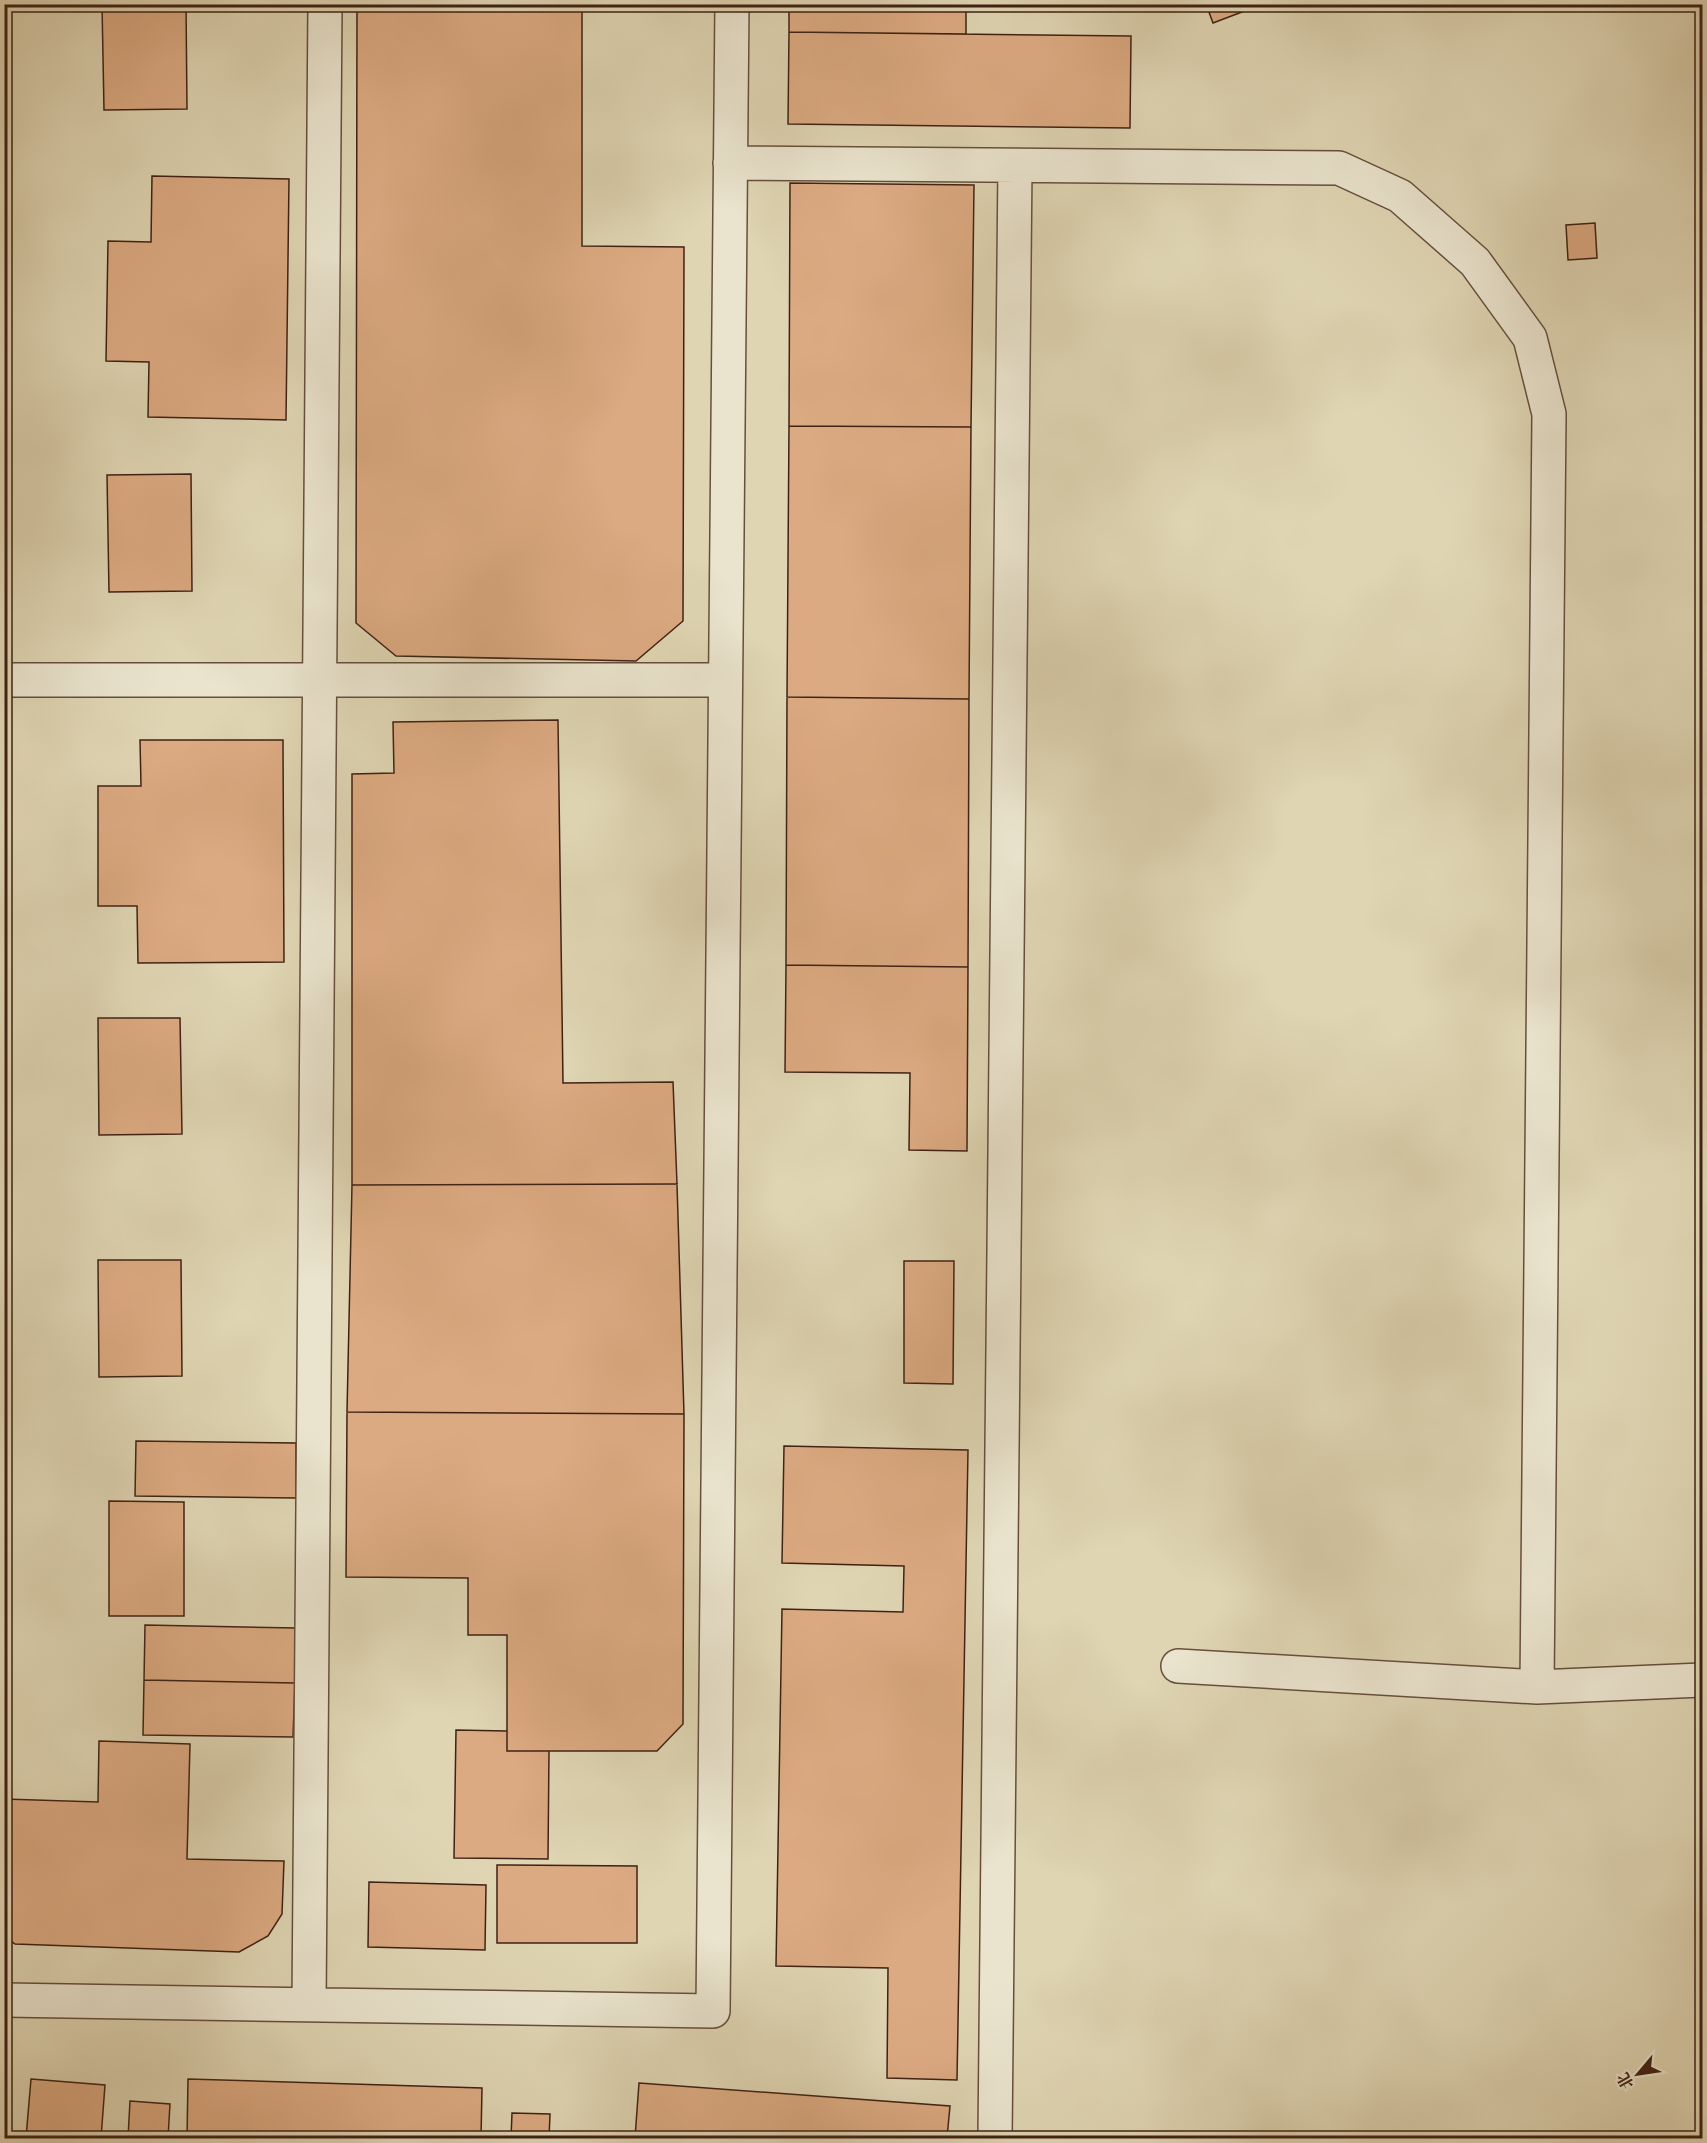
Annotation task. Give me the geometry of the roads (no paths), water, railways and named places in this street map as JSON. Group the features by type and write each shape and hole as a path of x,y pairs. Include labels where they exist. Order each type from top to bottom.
{"street":[{"path":"309,2005 325,4"},
{"path":"4,2000 713,2011 732,4"},
{"path":"730,163 1339,168 1400,196 1475,262 1530,338 1549,414 1537,1687"},
{"path":"995,2139 1016,166"},
{"path":"4,680 725,680"},
{"path":"1178,1666 1537,1687 1702,1680"}]}
